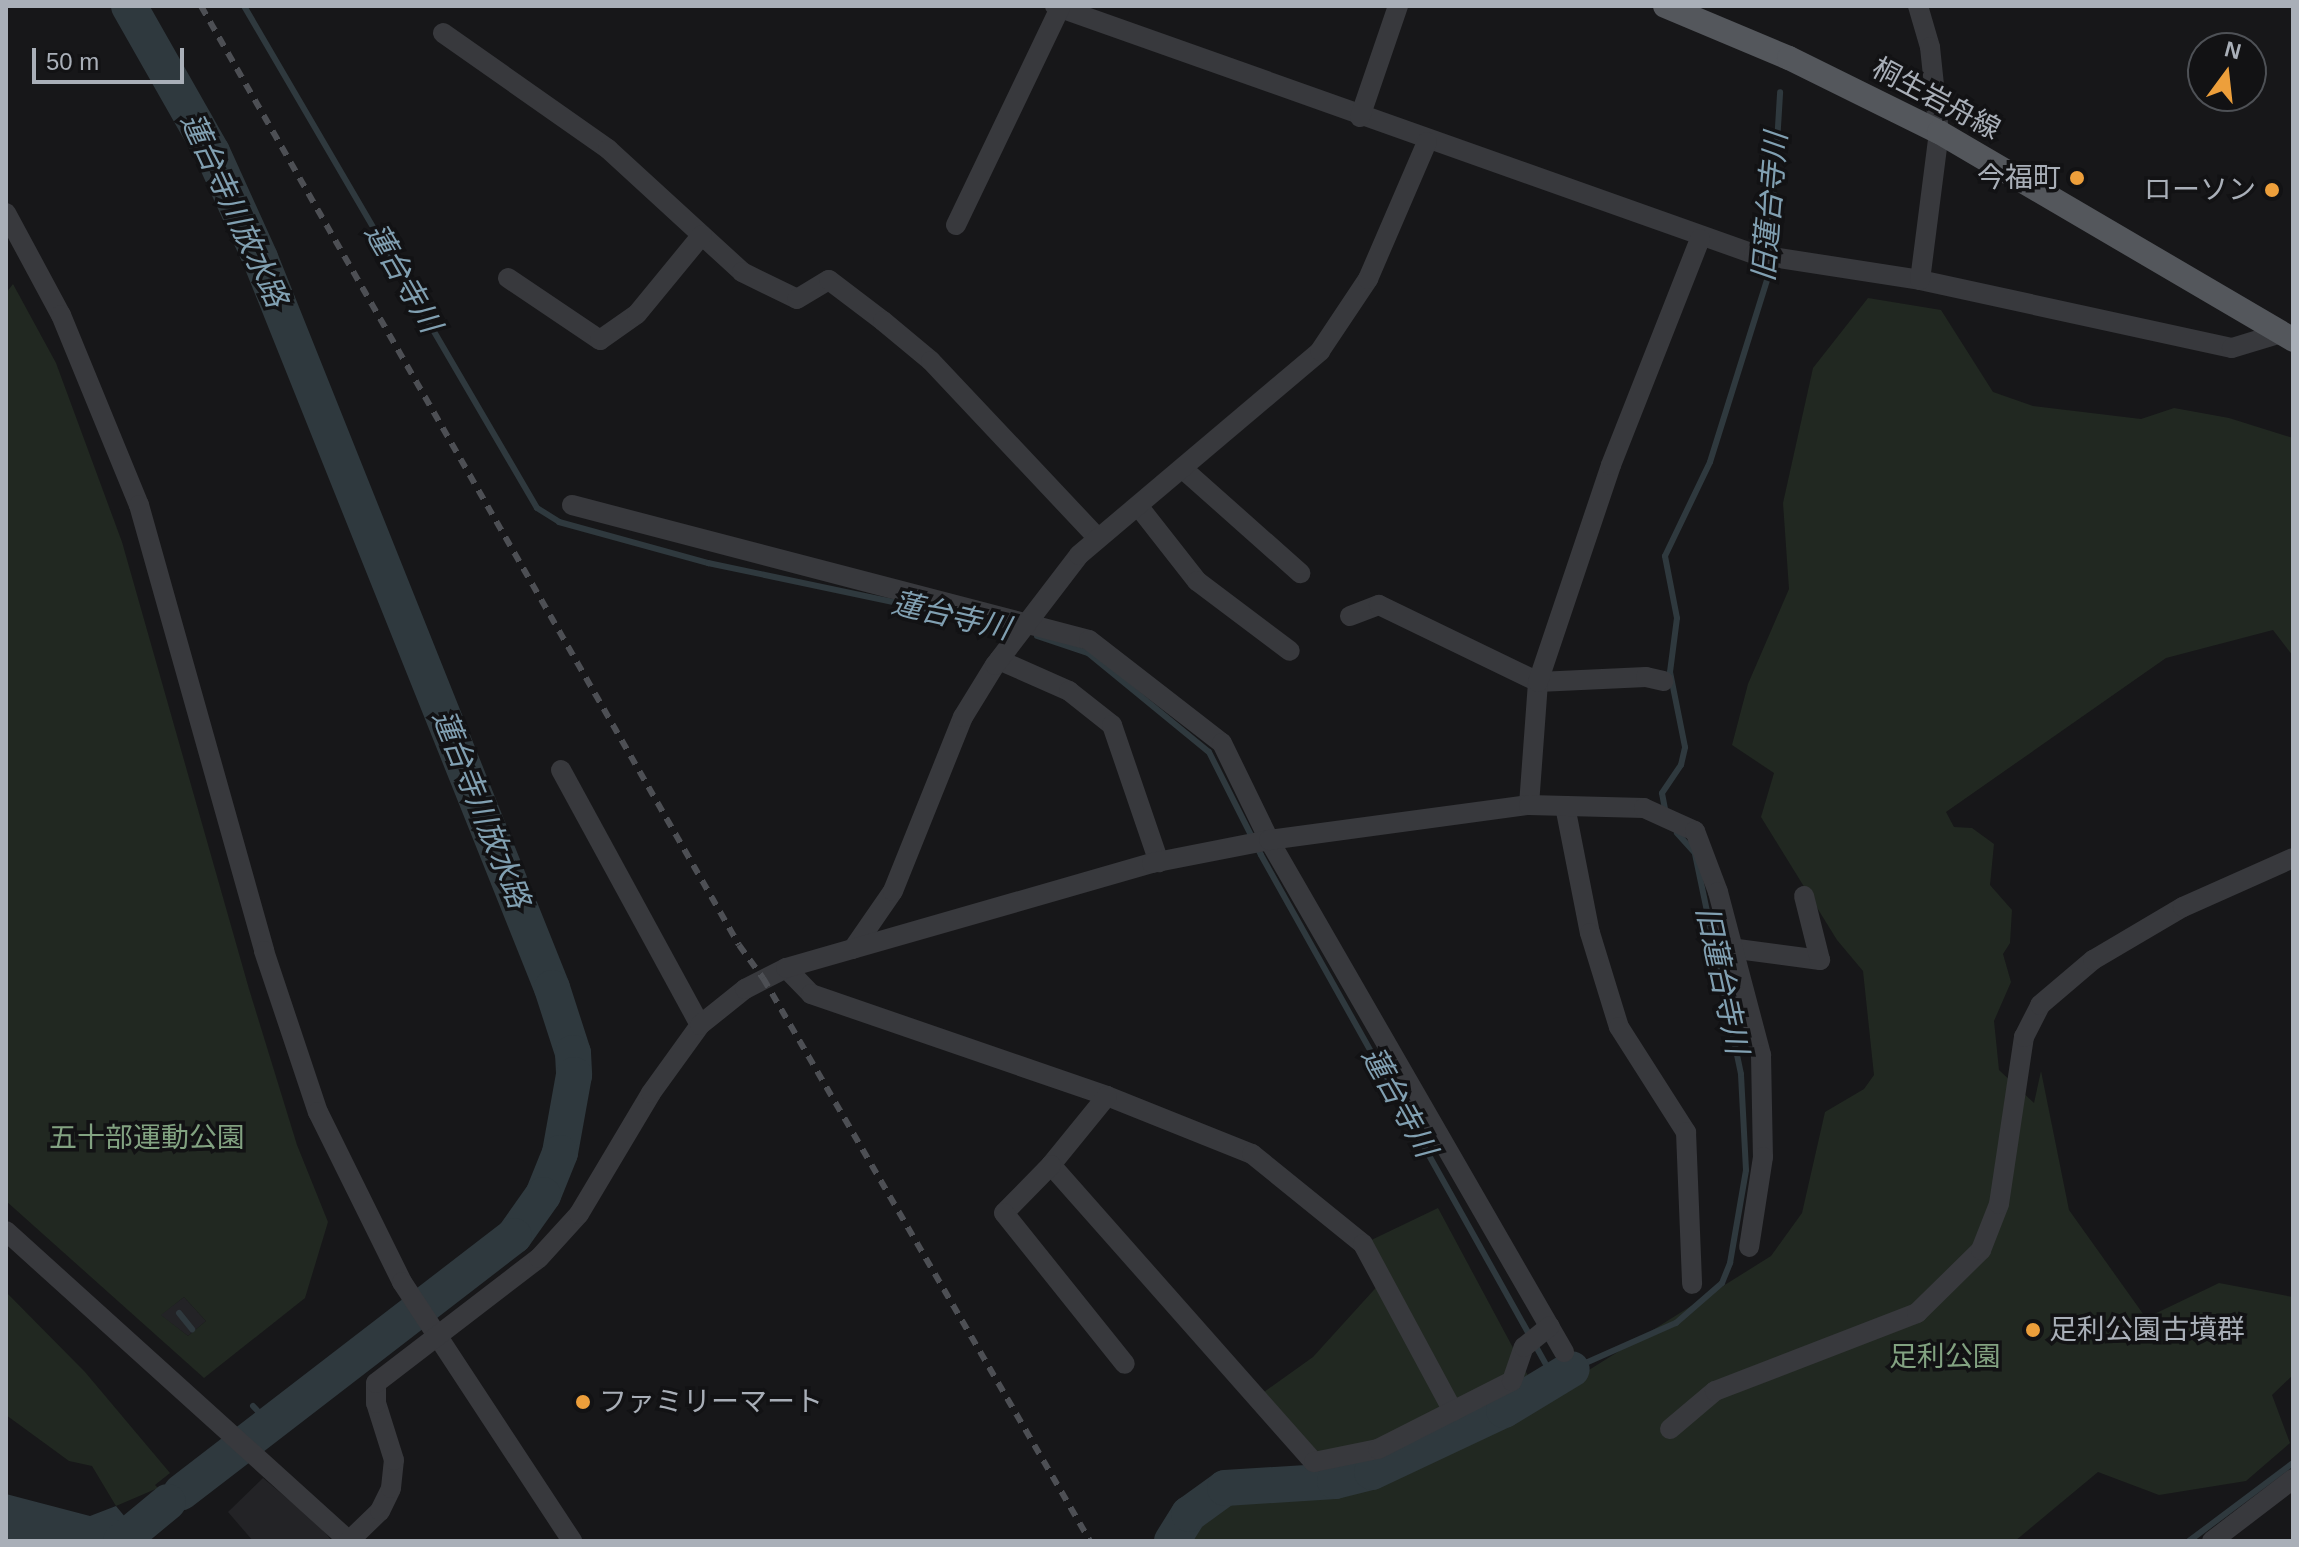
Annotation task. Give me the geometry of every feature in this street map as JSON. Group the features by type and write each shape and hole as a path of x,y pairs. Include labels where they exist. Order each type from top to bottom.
{"main road":[{"name":"桐生岩舟線","path":"1665,6 1789,58 1939,132 2287,336"}],"street":[{"path":"1360,117 1398,6"},
{"path":"1918,6 1930,47 1939,132 1920,280"},
{"path":"956,225 1057,7 1700,239 1754,254 1920,280 2232,348 2287,336"},
{"path":"443,33 608,149 742,272 797,299 829,280 883,321 931,361 1098,538"},
{"path":"853,949 893,891 963,717 999,660 1098,538 1139,507 1320,351 1368,279 1427,142"},
{"path":"6,213 61,315 128,475 162,577 293,1039 323,1124 402,1282 572,1541"},
{"path":"508,278 600,340 637,314 702,235"},
{"path":"1529,805 1538,682 1611,465 1700,239"},
{"path":"1183,469 1300,573"},
{"path":"572,505 1029,621 1089,640 1222,743 1269,840 1564,1352"},
{"path":"1139,507 1197,581 1290,651"},
{"path":"1350,616 1379,605 1538,682 1646,677 1664,681"},
{"path":"999,660 1069,691 1112,725 1159,862"},
{"path":"561,770 700,1025"},
{"path":"6,1231 349,1541 380,1511 391,1488 394,1460 376,1403 376,1383 432,1330 539,1258 579,1214 651,1093 700,1025 745,989 786,968 1159,862 1269,840 1529,805 1644,808 1695,831 1718,892 1730,948 1761,1055 1763,1157 1749,1247"},
{"path":"1565,806 1590,933 1619,1027 1686,1132 1692,1284"},
{"path":"1670,1429 1715,1391 1917,1313 1981,1250 1995,1215 2024,1037 2040,1005 2093,960 2183,907 2293,858"},
{"path":"1730,948 1820,960 1804,896"},
{"path":"786,968 811,994 1107,1096 1252,1154 1363,1244 1453,1411"},
{"path":"1107,1096 1051,1165 1004,1213 1125,1364"},
{"path":"1051,1165 1314,1462 1378,1449 1512,1381 1524,1347 1550,1326"},
{"path":"2212,1541 2293,1479"}],"shaded area":[{"path":"184,1297 206,1321 188,1336 160,1315"},
{"path":"263,1478 319,1525 332,1541 253,1541 228,1512"},
{"path":"6,1494 90,1516 116,1506 145,1541 6,1541"}],"green space":[{"name":"五十部運動公園","path":"13,284 56,363 122,542 249,989 297,1145 328,1222 305,1298 204,1378 6,1201 6,293","holes":["184,1297 206,1321 188,1336 161,1315"]},
{"name":"足利公園","path":"1868,298 1941,310 1993,392 2033,406 2141,419 2174,408 2229,418 2293,438 2293,656 2273,630 2166,658 1946,812 1954,827 1972,828 1994,844 1990,885 2012,910 2010,943 2003,954 2011,982 1994,1021 1999,1070 2034,1103 2041,1071 2069,1210 2146,1318 2219,1283 2293,1297 2293,1375 2272,1395 2290,1443 2246,1481 2159,1495 2098,1472 2015,1541 1190,1541 1196,1529 1238,1497 1351,1486 1257,1397 1313,1357 1382,1281 1363,1244 1438,1208 1541,1400 1771,1256 1802,1213 1825,1112 1864,1089 1874,1075 1863,971 1837,940 1761,817 1774,773 1732,745 1748,684 1789,589 1783,503 1813,368"},
{"path":"6,1292 85,1372 170,1473 155,1485 158,1488 116,1506 92,1466 69,1461 6,1415"}],"waterway":[{"name":"蓮台寺川放水路","path":"129,6 212,152 260,258 552,988 573,1053 574,1075 560,1153 543,1195 514,1236 181,1492"},
{"name":"蓮台寺川","path":"244,6 537,508 559,522 708,563 964,617"},
{"name":"旧蓮台寺川","path":"1666,814 1662,793 1681,765 1685,747 1670,672 1677,618 1665,556 1710,462 1769,274 1780,92"},
{"name":"蓮台寺川","path":"1037,636 1088,653 1209,752 1261,855 1553,1377"},
{"name":"旧蓮台寺川","path":"1572,1369 1676,1323 1722,1283 1730,1263 1746,1170 1741,1074 1695,853 1677,833"},
{"path":"179,1313 192,1329"},
{"name":"旧蓮台寺川","path":"1172,1541 1189,1514 1225,1488 1335,1481 1372,1472 1504,1410 1572,1369"},
{"path":"253,1406 269,1423"},
{"path":"2189,1541 2293,1463"},
{"name":"蓮台寺川放水路","path":"121,1541 168,1502"}],"railway":[{"path":"201,6 739,945 763,978 1090,1541"}],"place":[{"name":"今福町","path":"2077,178"},
{"name":"ローソン","path":"2272,190"},
{"name":"足利公園古墳群","path":"2033,1330"},
{"name":"ファミリーマート","path":"583,1402"}]}
